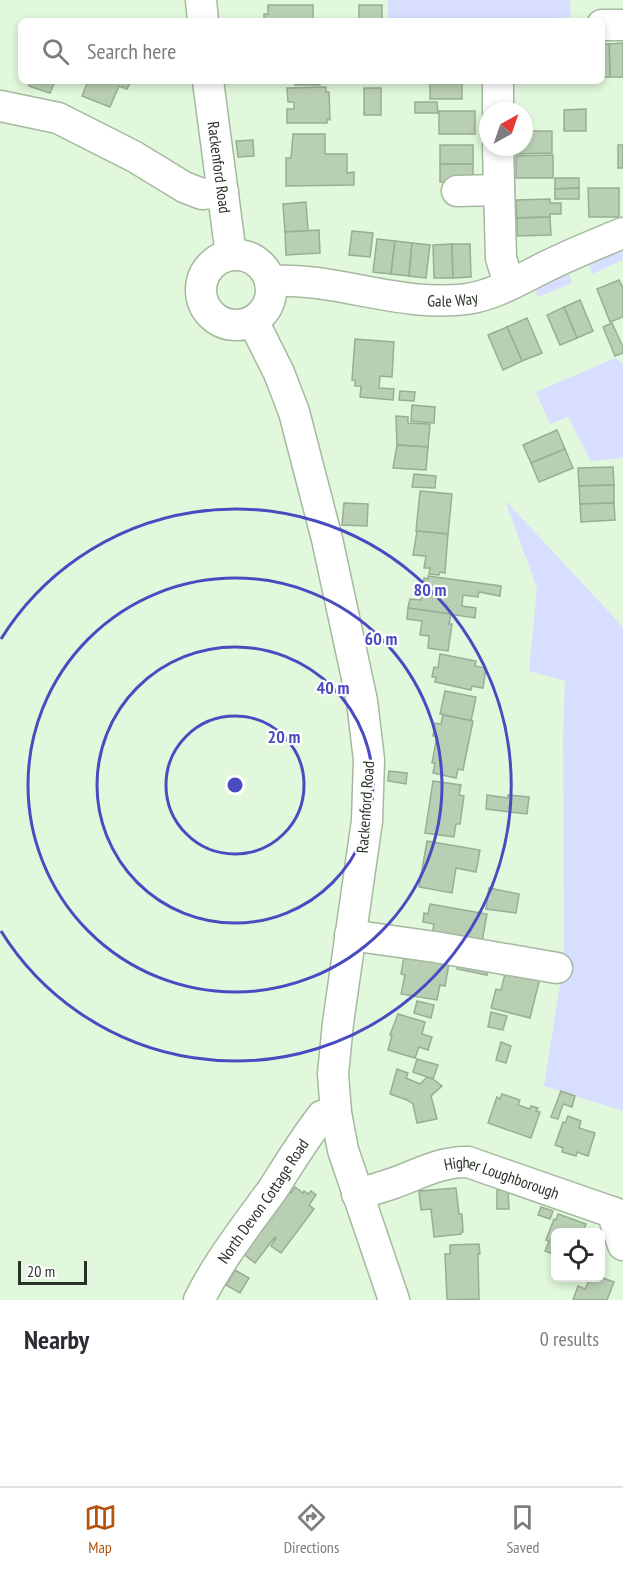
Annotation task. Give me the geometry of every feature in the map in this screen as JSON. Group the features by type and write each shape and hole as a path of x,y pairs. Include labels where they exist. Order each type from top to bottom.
{"street":[{"path":"201,0 203,18"},
{"path":"605,25 623,25"},
{"name":"Rackenford Road","path":"207,84 231,255"},
{"path":"498,84 498,102"},
{"path":"0,106 58,118 135,157 184,187 202,194 223,192"},
{"path":"498,156 501,258 509,284"},
{"path":"457,191 499,190"},
{"name":"Gale Way","path":"270,281 316,282 387,296 466,299 487,294 582,249 623,233"},
{"path":"231,255 248,256 259,262 270,281 271,296 267,307 253,321 238,325 220,322 206,309 200,293 201,280 208,267 219,258 231,255"},
{"name":"Rackenford Road","path":"253,321 279,373 294,412 327,539 362,701 369,760 367,820 333,1074 336,1113 343,1150 394,1300"},
{"path":"350,935 557,968"},
{"name":"North Devon Cottage Road","path":"199,1300 210,1278 304,1140 322,1116 336,1113"},
{"name":"Higher Loughborough","path":"357,1194 455,1161 468,1162 617,1214 623,1245"}],"shaded area":[{"path":"388,0 570,0 571,17 556,18 388,18"},
{"path":"623,250 623,260 592,274 589,265"},
{"path":"569,274 572,283 538,297 534,288"},
{"path":"615,358 623,364 623,458 591,461 568,417 550,424 536,392"},
{"path":"505,500 623,627 623,1111 544,1086 564,959 565,681 529,671 537,588"}],"building":[{"path":"268,5 313,5 313,18 264,18 264,14 268,14"},
{"path":"359,5 382,5 382,18 359,18"},
{"path":"623,43 623,77 610,77 609,44"},
{"path":"605,44 609,44 610,77 605,77"},
{"path":"29,84 54,84 50,93 29,86"},
{"path":"87,84 130,84 127,89 119,86 110,107 82,96"},
{"path":"295,84 320,84 320,85"},
{"path":"430,84 462,84 462,99 430,99"},
{"path":"326,87 326,92 329,92 330,120 327,119 327,123 287,123 287,109 294,109 294,102 288,102 287,88"},
{"path":"364,88 381,88 381,115 364,115"},
{"path":"415,102 437,102 438,113 415,113"},
{"path":"586,109 586,131 564,131 564,110"},
{"path":"439,111 475,111 475,134 439,134"},
{"path":"533,131 552,131 552,153 533,154"},
{"path":"293,134 325,134 325,154 347,154 347,173 354,172 354,185 286,186 286,158 291,158"},
{"path":"253,140 254,156 238,157 236,141"},
{"path":"440,145 473,145 473,164 440,164"},
{"path":"618,145 623,145 623,168 618,168"},
{"path":"553,155 553,178 516,178 516,156"},
{"path":"440,164 473,164 473,182 440,182"},
{"path":"555,178 579,178 579,188 555,189"},
{"path":"579,188 579,199 555,199 555,189"},
{"path":"588,188 619,188 619,217 589,217"},
{"path":"550,199 550,203 561,203 561,214 550,214 550,217 517,218 516,200"},
{"path":"306,202 308,231 285,232 283,204"},
{"path":"550,217 551,235 517,236 517,218"},
{"path":"319,230 320,253 286,255 285,232"},
{"path":"352,231 373,233 370,257 349,255"},
{"path":"377,239 395,241 391,274 373,272"},
{"path":"395,241 412,243 409,276 391,274"},
{"path":"412,243 430,245 426,278 409,276"},
{"path":"452,244 453,278 434,278 433,245"},
{"path":"452,244 470,244 471,277 453,278"},
{"path":"619,280 623,288 623,317 610,322 597,289"},
{"path":"580,300 593,331 577,338 564,307"},
{"path":"564,307 577,338 560,345 547,315"},
{"path":"527,318 542,353 522,361 507,327"},
{"path":"612,323 623,347 623,353 615,356 603,327"},
{"path":"507,327 522,361 503,370 488,335"},
{"path":"355,339 394,342 392,377 380,376 379,388 394,389 393,400 360,397 361,386 355,386 355,380 352,380"},
{"path":"400,391 415,392 414,401 399,400"},
{"path":"412,405 435,407 434,423 411,421"},
{"path":"396,416 408,417 408,423 430,424 428,447 397,445"},
{"path":"557,430 565,449 531,463 523,445"},
{"path":"397,445 428,447 426,470 393,468"},
{"path":"565,449 573,468 539,482 531,463"},
{"path":"613,467 614,485 579,486 578,468"},
{"path":"414,474 436,476 435,488 412,487"},
{"path":"614,485 614,503 580,504 579,486"},
{"path":"420,491 452,494 448,534 416,531"},
{"path":"344,503 368,504 367,526 342,525"},
{"path":"614,503 615,520 581,522 580,504"},
{"path":"417,531 448,534 445,573 429,574 430,568 424,568 426,556 413,555"},
{"path":"428,576 501,586 500,596 479,592 478,597 463,595 462,606 476,608 475,618 408,608 410,599 421,600 424,578 428,579"},
{"path":"408,608 451,614 449,624 452,624 448,651 428,648 429,636 420,635 422,621 407,619"},
{"path":"440,654 476,661 475,666 486,668 483,688 472,686 471,690 435,682 436,677 432,677 434,667 438,668"},
{"path":"445,691 476,697 471,721 440,714"},
{"path":"443,715 473,721 463,770 458,769 456,778 433,773 435,763 432,763 437,737 433,736 435,723 441,724"},
{"path":"389,771 407,773 406,784 388,781"},
{"path":"433,781 461,785 459,795 464,796 460,824 456,824 454,837 425,833"},
{"path":"487,795 508,798 508,795 529,797 527,814 486,809"},
{"path":"427,841 480,850 476,872 456,868 452,893 419,887"},
{"path":"489,888 519,894 516,913 486,909"},
{"path":"430,904 487,914 482,942 432,935 434,924 423,922 424,913 428,914"},
{"path":"405,950 450,958 445,986 440,985 437,1000 401,994 405,975 401,974"},
{"path":"459,957 489,963 487,975 457,969"},
{"path":"506,970 540,978 530,1018 491,1008 496,989 501,990"},
{"path":"417,1001 434,1005 431,1018 414,1013"},
{"path":"491,1012 507,1016 503,1030 488,1027"},
{"path":"398,1014 425,1022 422,1034 432,1037 428,1050 419,1047 415,1058 388,1050 392,1035 390,1035"},
{"path":"501,1042 511,1046 506,1063 496,1060"},
{"path":"417,1059 438,1065 433,1079 413,1072"},
{"path":"397,1069 408,1073 406,1078 420,1084 427,1077 442,1086 431,1096 437,1119 417,1123 413,1104 390,1094"},
{"path":"561,1091 575,1096 572,1107 563,1104 558,1119 551,1117"},
{"path":"502,1094 520,1100 518,1105 530,1109 531,1106 538,1108 536,1111 540,1112 531,1138 488,1123 497,1097 500,1099"},
{"path":"568,1116 581,1121 579,1128 595,1133 588,1156 577,1152 576,1156 562,1152 563,1148 555,1145 563,1122 565,1123"},
{"path":"295,1187 303,1193 304,1191 308,1194 311,1191 316,1195 309,1205 314,1209 281,1253 271,1246 275,1237 255,1263 241,1252 286,1190 291,1193"},
{"path":"456,1188 459,1214 462,1214 463,1232 434,1237 431,1209 421,1210 419,1191"},
{"path":"497,1190 508,1190 509,1209 497,1209"},
{"path":"541,1207 553,1211 550,1219 538,1215"},
{"path":"558,1214 586,1224 584,1228 551,1228 551,1253 545,1251 549,1241 546,1240 554,1219 556,1220"},
{"path":"479,1244 479,1299 447,1300 445,1254 450,1254 450,1245"},
{"path":"235,1270 249,1278 240,1293 226,1285"},
{"path":"605,1279 614,1282 607,1300 573,1300 578,1286 585,1289 588,1282 605,1282"}]}
